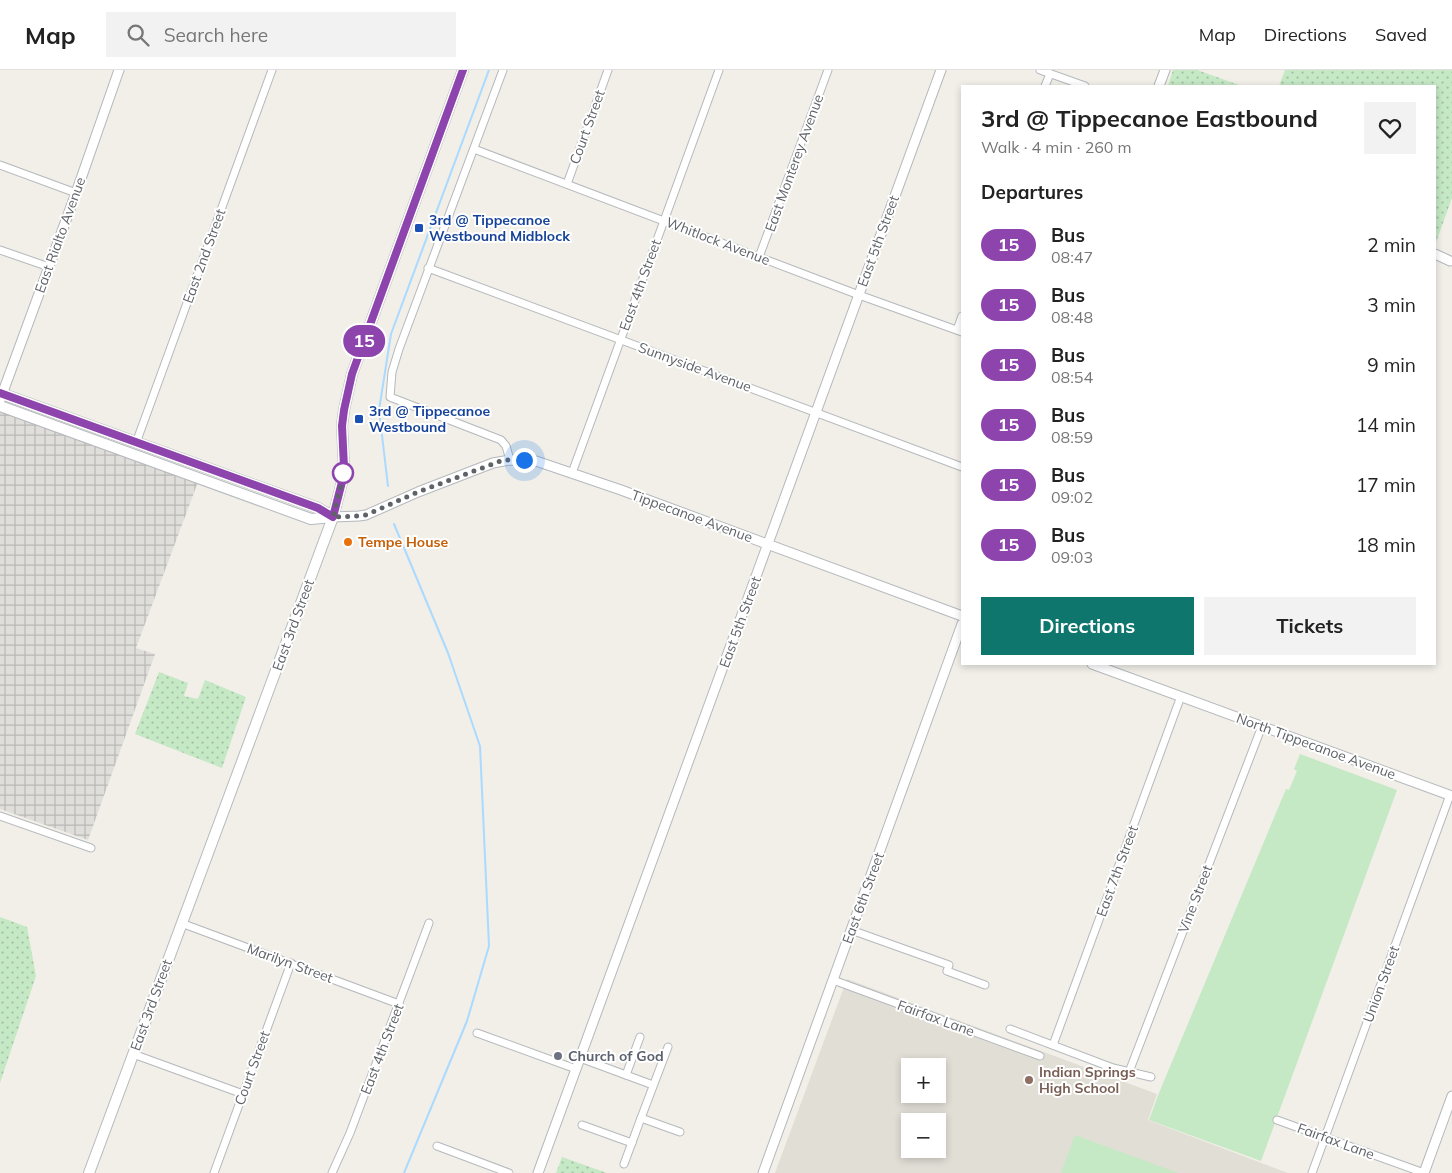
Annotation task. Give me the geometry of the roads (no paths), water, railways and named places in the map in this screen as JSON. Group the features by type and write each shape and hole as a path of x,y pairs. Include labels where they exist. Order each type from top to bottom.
{"main road":[{"name":"East 3rd Street","path":"89,1173 333,517 344,467 342,426 352,374 463,70"},
{"path":"1,395 318,508 333,517"},
{"path":"0,406 310,519 333,517"},
{"path":"132,454 136,443"}],"street":[{"name":"East Rialto Avenue","path":"1,395 76,193 119,70"},
{"name":"East 2nd Street","path":"136,443 272,70"},
{"path":"503,70 428,268 392,372 390,397 501,440 506,446 510,460"},
{"name":"Court Street","path":"567,184 608,70"},
{"name":"East 4th Street","path":"572,473 718,70"},
{"name":"East Monterey Avenue","path":"760,257 828,70"},
{"name":"East 5th Street","path":"538,1173 940,70"},
{"path":"1040,70 1082,85"},
{"path":"1159,85 1165,70"},
{"path":"1045,85 1050,74"},
{"name":"Whitlock Avenue","path":"474,149 859,295 960,331"},
{"path":"0,165 76,193"},
{"path":"0,250 48,267"},
{"path":"1436,254 1451,261"},
{"name":"Sunnyside Avenue","path":"428,268 961,467"},
{"name":"Tippecanoe Avenue","path":"333,517 366,515 418,492 493,464 510,460 536,461 961,616"},
{"name":"East 6th Street","path":"764,1173 961,627"},
{"path":"1095,665 1181,696"},
{"name":"North Tippecanoe Avenue","path":"1181,696 1451,796"},
{"name":"East 7th Street","path":"1053,1045 1181,696"},
{"name":"Vine Street","path":"1129,1072 1262,726"},
{"name":"Union Street","path":"1312,1173 1451,796"},
{"path":"0,816 91,848"},
{"name":"Marilyn Street","path":"181,923 399,1004"},
{"name":"East 4th Street","path":"332,1173 350,1133 429,923"},
{"path":"851,930 949,965 947,971 985,985"},
{"name":"Court Street","path":"214,1173 291,963"},
{"name":"Fairfax Lane","path":"833,980 1040,1056"},
{"path":"1010,1029 1129,1072 1151,1077"},
{"path":"477,1033 576,1069"},
{"path":"626,1075 640,1037"},
{"path":"624,1164 668,1047"},
{"path":"133,1054 243,1094"},
{"path":"580,1058 653,1085"},
{"path":"1424,1173 1452,1096"},
{"path":"640,1118 680,1132"},
{"name":"Fairfax Lane","path":"1277,1120 1424,1173"},
{"path":"582,1125 632,1143"},
{"path":"437,1146 509,1173"}],"waterway":[{"path":"388,486 379,410 391,334 489,70"},
{"path":"394,524 448,653 480,746 489,946 467,1021 404,1173"}],"place":[{"name":"3rd @ Tippecanoe Westbound Midblock","path":"419,228"},
{"name":"3rd @ Tippecanoe Westbound","path":"359,419"},
{"name":"Tempe House","path":"348,542"},
{"name":"Church of God","path":"558,1056"},
{"name":"Indian Springs High School","path":"1029,1080"}]}
